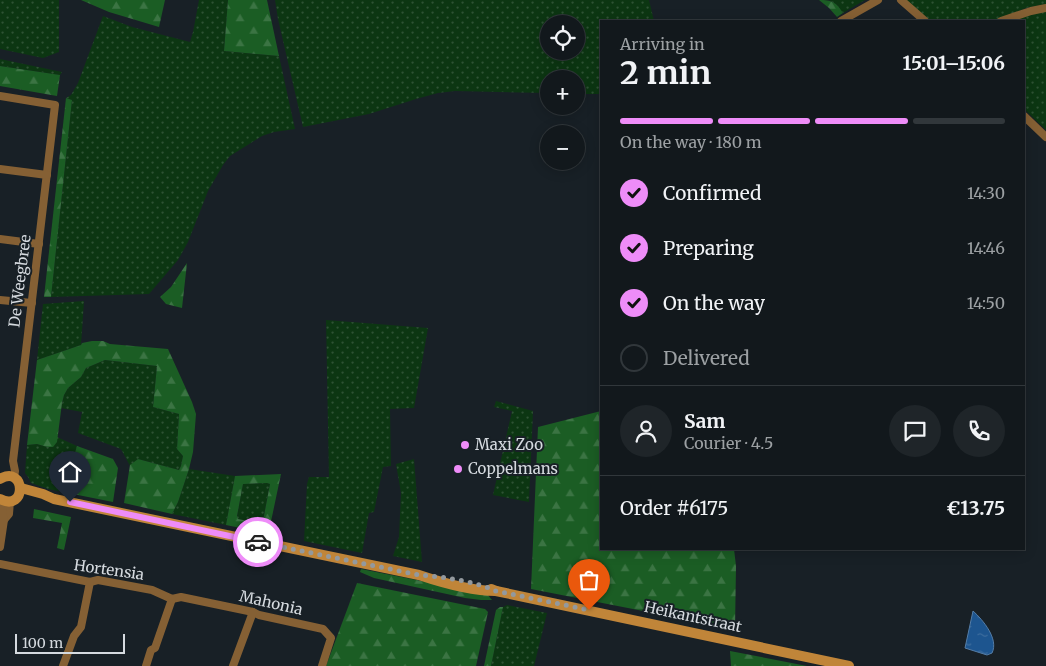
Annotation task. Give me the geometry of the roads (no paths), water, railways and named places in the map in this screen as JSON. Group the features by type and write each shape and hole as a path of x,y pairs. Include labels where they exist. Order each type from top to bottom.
{"street":[{"path":"843,20 878,0"},
{"path":"902,0 923,20"},
{"path":"1004,20 1031,10 1046,8"},
{"name":"De Weegbree","path":"0,96 55,105 13,461 15,471 7,477"},
{"path":"1025,117 1046,137"},
{"path":"0,170 47,175"},
{"path":"0,239 38,244"},
{"path":"0,300 32,303"},
{"path":"0,547 4,520 2,513 20,484 7,477"},
{"name":"Heikantstraat","path":"11,497 42,500 54,499 419,575 436,581 486,591 496,591 849,666"},
{"name":"Hortensia","path":"0,564 90,582 98,580 152,590 172,599"},
{"path":"63,666 74,636 81,626 90,582"},
{"name":"Mahonia","path":"172,599 180,597 324,629 331,638 322,666"},
{"path":"146,666 152,650 155,648 172,599"},
{"path":"234,666 253,612"}],"water":[{"path":"973,611 981,619 992,636 994,648 992,653 987,655 965,648"}],"place":[{"name":"Maxi Zoo","path":"465,445"},
{"name":"Coppelmans","path":"458,469"}]}
